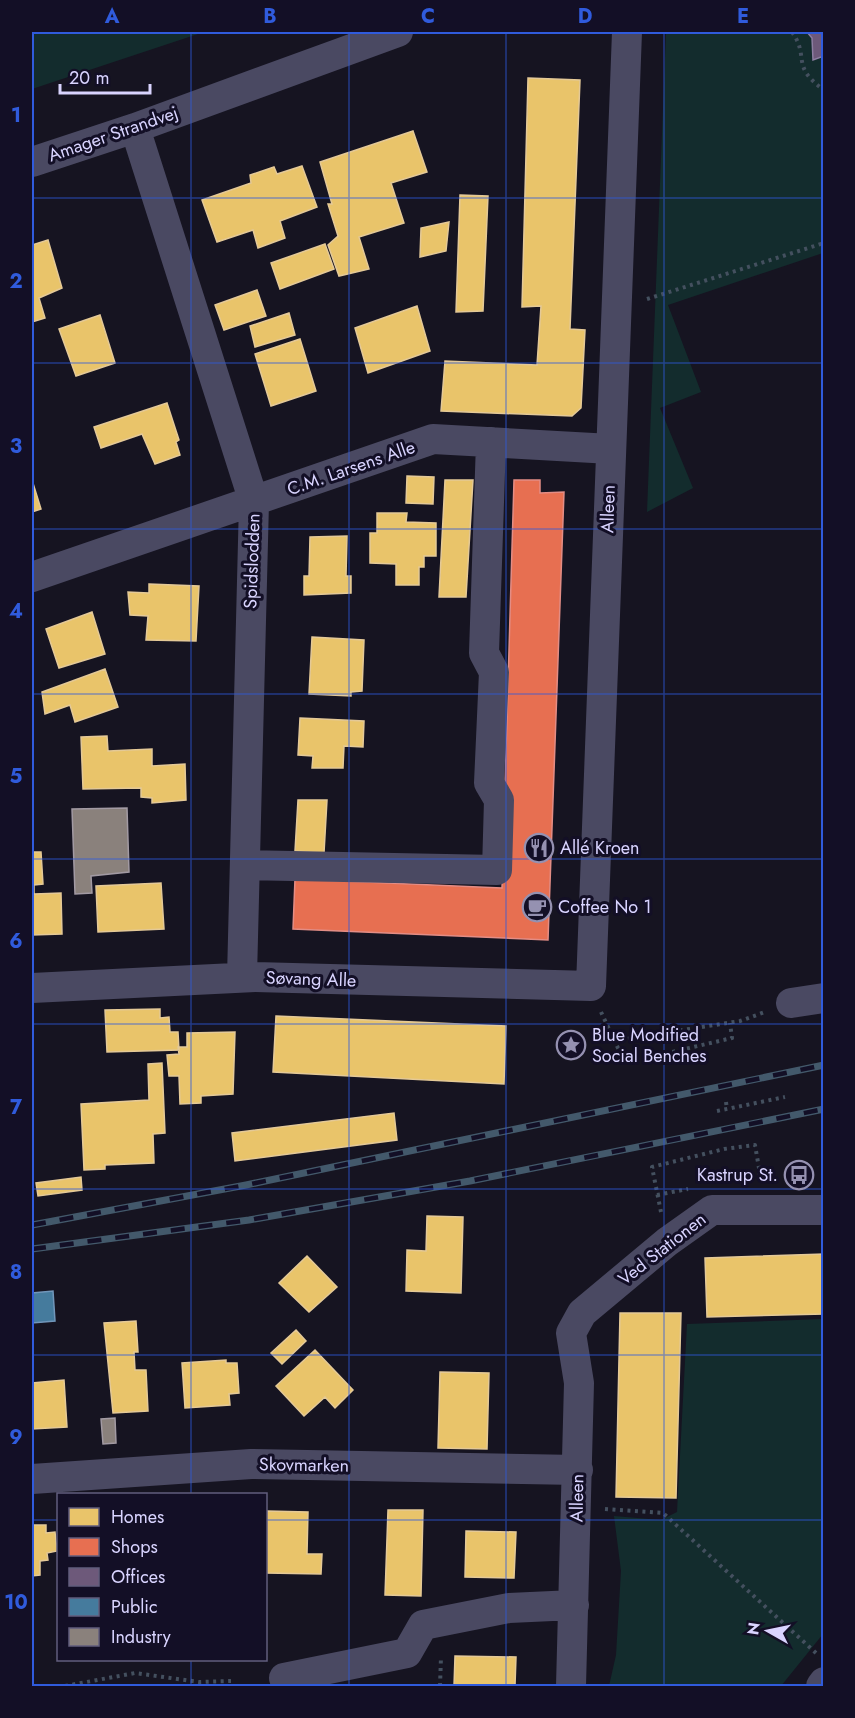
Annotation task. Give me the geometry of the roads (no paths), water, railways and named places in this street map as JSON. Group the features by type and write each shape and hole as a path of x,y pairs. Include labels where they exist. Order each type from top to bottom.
{"street":[{"name":"Amager Strandvej","path":"32,162 135,128 398,32"},
{"name":"Alleen","path":"591,986 627,32"},
{"name":"Spidslodden","path":"135,128 254,502 242,977"},
{"name":"C.M. Larsens Alle","path":"32,577 433,439 611,449"},
{"path":"245,865 497,870 499,800 489,783 494,672 484,653 491,442"},
{"name":"Søvang Alle","path":"32,988 242,977 591,986"},
{"path":"791,1003 824,998"},
{"name":"Ved Stationen","path":"582,1313 667,1242 712,1210 824,1210"},
{"name":"Alleen","path":"571,1686 579,1383 571,1333 582,1313"},
{"name":"Skovmarken","path":"32,1479 251,1464 578,1470"},
{"path":"284,1678 407,1653 423,1625 509,1608 574,1605"},
{"path":"821,1686 824,1682"}],"railway":[{"path":"32,1225 246,1185 824,1065"},
{"path":"32,1249 249,1220 470,1181 824,1109"}],"place":[{"name":"Allé Kroen","path":"539,848"},
{"name":"Coffee No 1","path":"537,907"},
{"name":"Blue Modified Social Benches","path":"571,1045"},
{"name":"Kastrup St.","path":"799,1175"}]}
